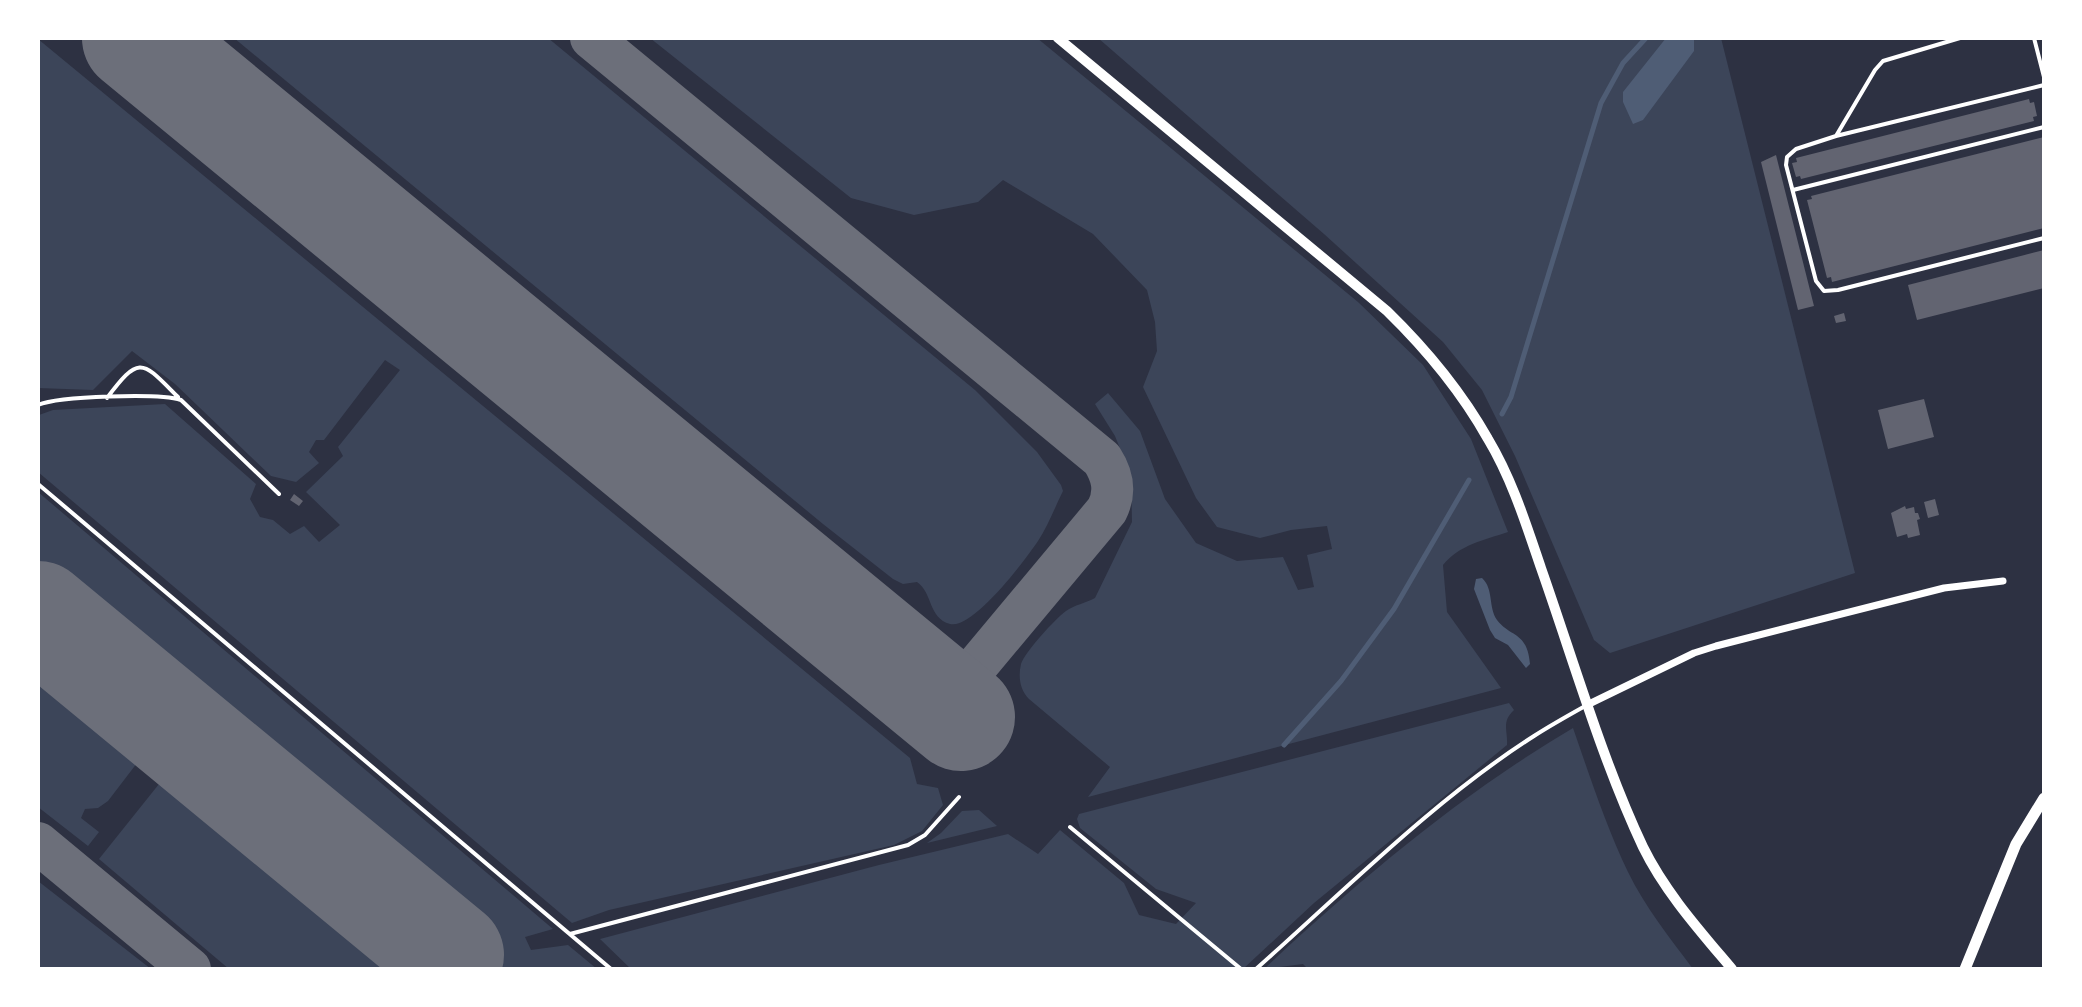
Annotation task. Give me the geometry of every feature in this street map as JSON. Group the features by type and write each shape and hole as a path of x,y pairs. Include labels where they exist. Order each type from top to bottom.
{"main road":[{"path":"1058,38 1378,304 1449,379 1489,439 1508,478 1621,794 1644,848 1671,893 1732,969"},
{"path":"1965,969 2016,844 2044,798"}],"street":[{"path":"1589,704 1694,653 1716,646 1944,588 2003,581"}],"lane":[{"path":"1836,136 1883,61 1960,38"},
{"path":"2034,38 2044,77"},
{"path":"2044,85 1836,136 1796,149 1787,157 1786,165 1816,281 1824,291 2044,238"},
{"path":"1793,190 2044,127"},
{"path":"107,398 130,369 141,366 150,369 279,494"},
{"path":"38,405 56,401 163,395 181,400"},
{"path":"38,484 611,969"},
{"path":"1256,969 1406,834 1501,758 1589,704"},
{"path":"570,934 908,845 925,835 959,797"},
{"path":"1070,827 1241,969"}],"shaded area":[{"path":"234,38 548,38 975,390 1037,452 1063,491 1042,535 1011,577 985,605 960,623 943,621 917,582 903,584 893,579 823,524"},
{"path":"650,38 1037,38 1358,302 1423,365 1471,439 1508,532 1464,548 1443,565 1447,612 1501,688 1088,797 1110,767 1029,699 1022,687 1020,674 1021,664 1028,652 1055,621 1069,609 1095,598 1132,522 1131,476 1115,436 1095,404 1108,393 1140,431 1165,499 1196,543 1237,561 1283,557 1298,590 1314,587 1307,555 1332,549 1327,526 1291,530 1260,538 1217,527 1196,498 1143,387 1157,351 1155,322 1147,290 1093,234 1003,180 978,202 914,215 851,198"},
{"path":"1098,38 1721,38 1855,573 1610,653 1594,640 1515,456 1482,390 1443,342"},
{"path":"1666,38 1694,38 1694,51 1643,120 1633,124 1623,102 1623,92"},
{"path":"38,39 910,758 917,784 938,788 943,805 922,831 894,845 609,910 572,923 38,472 39,415 53,410 165,404 256,484 250,499 260,517 273,520 290,534 304,526 319,542 340,525 306,492 343,456 338,447 400,370 385,360 324,440 316,440 309,452 319,463 296,482 271,476 175,384 132,351 93,390 38,388"},
{"path":"38,492 553,929 525,937 531,950 568,945 597,969 457,969 482,939 465,920 38,570"},
{"path":"1482,578 1488,587 1497,620 1526,646 1530,664 1526,668 1508,645 1495,638 1490,630 1474,589 1476,579"},
{"path":"38,659 147,750 108,801 98,808 85,809 81,818 99,832 88,846 38,807"},
{"path":"1509,703 1514,710 1506,723 1507,745 1314,903 1243,969 631,969 600,939 1008,834 1038,854 1060,830 1124,883 1139,915 1176,924 1196,903 1156,889 1080,828 1079,814"},
{"path":"1573,728 1605,819 1628,872 1650,910 1693,969 1308,969 1303,964 1264,969 1412,840 1491,781"},
{"path":"171,769 363,926 371,954 389,965 389,969 229,969 99,859"},
{"path":"979,810 997,826 927,843 962,811"},
{"path":"38,881 151,969 38,969"}],"building":[{"path":"2029,99 2030,103 2034,102 2037,116 2033,117 2034,121 1801,179 1800,176 1796,177 1792,163 1797,162 1796,158"},
{"path":"2044,137 2044,228 1832,282 1831,277 1827,278 1807,200 1812,199 1811,196"},
{"path":"1776,155 1814,306 1798,310 1761,162"},
{"path":"2044,250 2044,288 1917,320 1908,285"},
{"path":"1844,313 1846,321 1836,323 1834,316"},
{"path":"1924,399 1934,437 1888,449 1878,410"},
{"path":"294,494 303,501 299,506 290,500"},
{"path":"1935,499 1939,515 1928,518 1924,502"},
{"path":"1905,506 1906,509 1914,507 1915,513 1918,513 1920,535 1897,537 1891,513"}],"waterway":[{"path":"1502,414 1511,397 1601,103 1623,63 1646,38"},
{"path":"1284,745 1341,681 1394,609 1469,480"}],"taxiway":[{"path":"591,38 1106,465 1112,490 1107,510 945,704"},
{"path":"38,843 190,969"},
{"path":"428,969 444,950"}],"runway":[{"path":"136,38 961,717"},
{"path":"38,615 450,955"}]}
